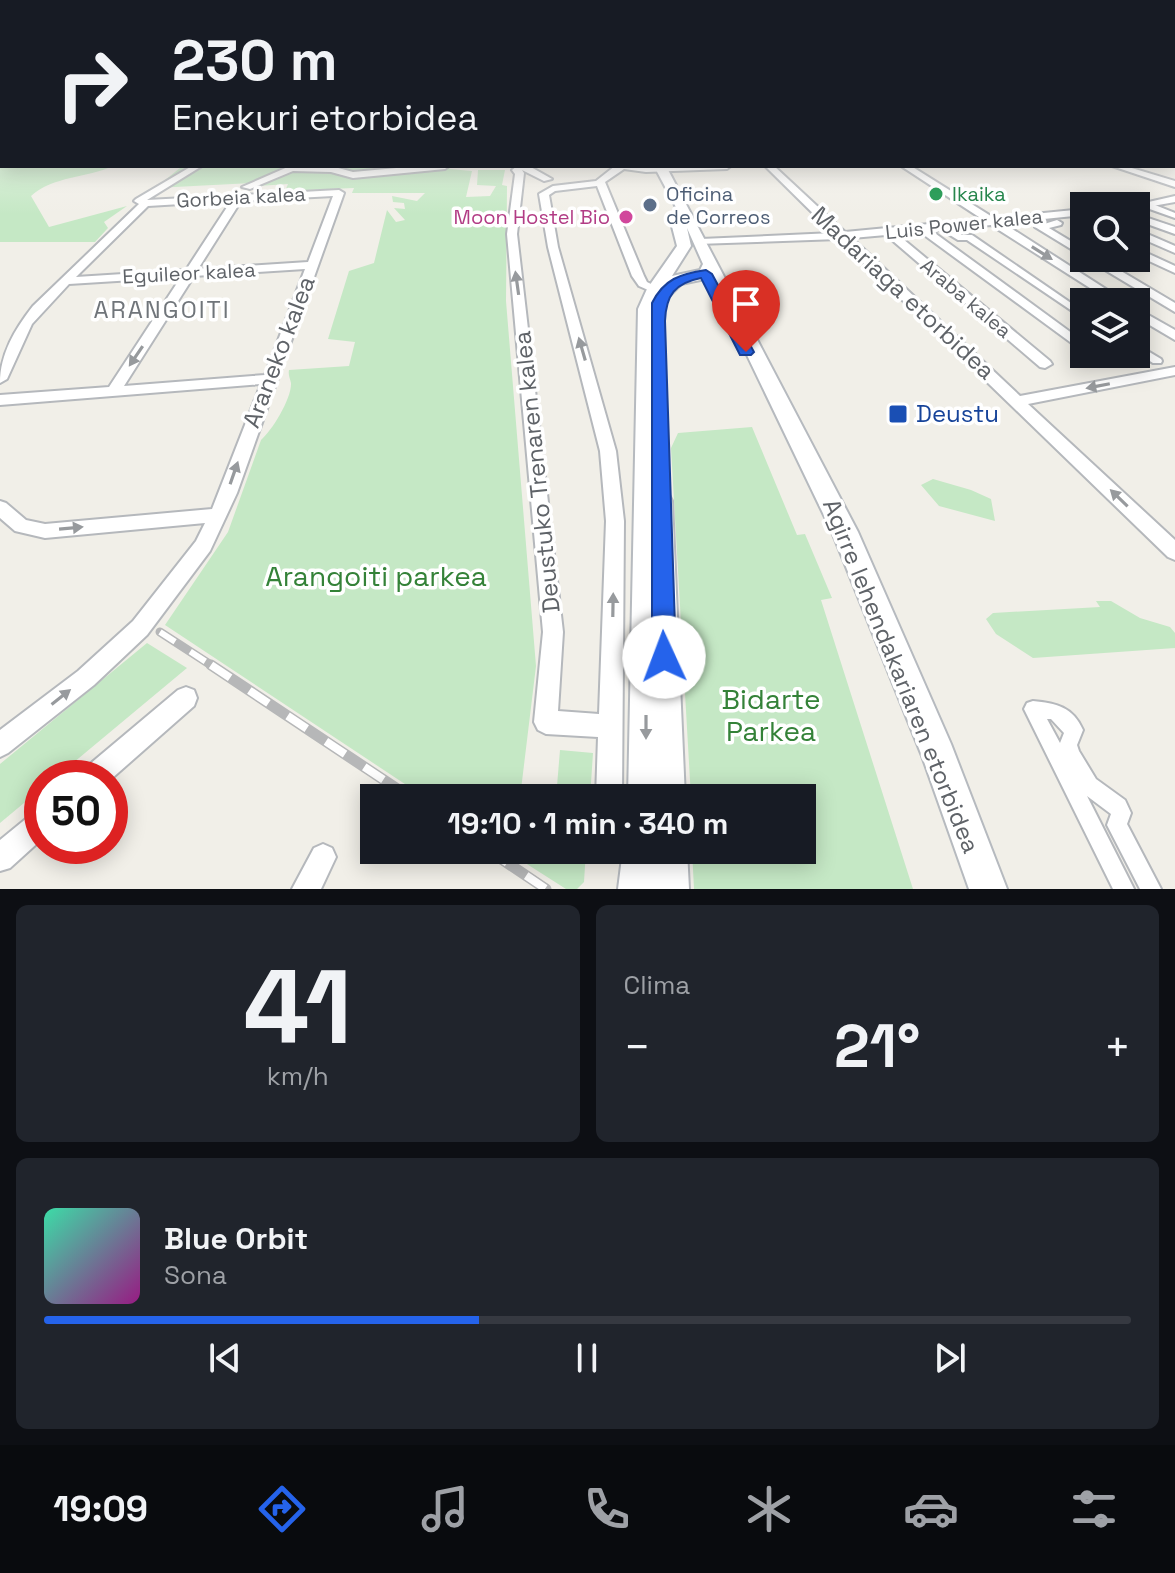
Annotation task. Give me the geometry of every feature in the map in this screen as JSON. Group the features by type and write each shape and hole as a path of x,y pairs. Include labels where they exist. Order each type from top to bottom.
{"main road":[{"name":"Agirre lehendakariaren etorbidea","path":"656,168 675,214 746,339 845,532 939,756 988,889"},
{"name":"Agirre lehendakariaren etorbidea","path":"657,168 701,242 708,269 837,533 926,752 975,889"},
{"path":"645,784 647,309 655,289 684,246 675,214"},
{"path":"668,784 659,451 659,303 665,290 676,280 708,269"},
{"path":"643,866 670,889"}],"street":[{"path":"112,393 243,192 292,168 331,169 359,175 426,168"},
{"name":"Deustuko Trenaren kalea","path":"520,168 516,170 520,173 512,234 553,632 546,722 610,726"},
{"path":"526,168 550,184 601,183 618,168"},
{"path":"550,168 550,184 544,194 553,247 608,451 615,521 609,784"},
{"name":"Madariaga etorbidea","path":"771,168 1175,552"},
{"path":"908,168 1098,288"},
{"path":"1123,168 1175,184"},
{"path":"0,379 26,324 118,227 110,223 112,219 182,171"},
{"path":"601,183 638,276 643,284 655,289"},
{"name":"Gorbeia kalea","path":"118,227 148,203 243,192 334,192"},
{"name":"Araneko kalea","path":"0,745 86,678 140,628 191,564 217,515 339,196 334,192"},
{"path":"1150,204 1175,199"},
{"path":"1150,208 1175,216"},
{"name":"Luis Power kalea","path":"701,242 842,236 1070,213"},
{"path":"1070,222 1040,227 1070,245"},
{"path":"1150,222 1175,231"},
{"path":"1046,224 1070,237"},
{"path":"923,229 1070,338"},
{"path":"948,230 961,238 969,237 1070,306"},
{"name":"Araba kalea","path":"888,232 1045,364"},
{"path":"1150,238 1175,250"},
{"path":"1150,258 1175,270"},
{"name":"Eguileor kalea","path":"65,281 312,265"},
{"path":"1115,272 1175,308"},
{"path":"1133,272 1175,295"},
{"path":"1150,321 1175,336"},
{"path":"1150,356 1157,361"},
{"path":"1017,401 1175,371"},
{"path":"0,400 269,379"},
{"path":"0,508 21,526 45,531 217,515"},
{"path":"114,760 186,698"},
{"path":"1124,889 1033,709 1055,711 1074,730 1068,745 1071,755 1089,786 1118,807 1121,813 1117,825 1151,889"},
{"path":"0,858 24,837"},
{"path":"306,889 323,857"}],"green space":[{"path":"0,168 108,168 49,185 31,196 49,227 127,206 104,222 108,228 95,242 0,242"},
{"path":"180,168 289,168 252,183 155,188"},
{"path":"299,168 406,168 345,174"},
{"name":"Arangoiti parkea","path":"442,168 472,171 466,197 490,196 496,186 477,185 478,170 505,170 502,185 507,186 506,301 536,666 522,784 405,784 165,625 228,532 261,440 285,405 291,383 289,370 349,366 355,342 328,339 349,271 374,263 387,210 396,222 405,220 394,208 405,209 404,203 393,202 392,196 417,201 425,193 352,193 354,188 285,191 288,184 258,186 289,170 365,177"},
{"name":"Bidarte Parkea","path":"752,427 797,535 805,534 832,598 821,600 913,889 694,889 693,864 816,864 816,784 690,784 671,448 678,433"},
{"path":"933,479 991,499 995,521 939,506 921,485"},
{"path":"1096,601 1111,601 1140,618 1170,627 1175,633 1175,648 1033,658 996,634 986,619 993,613 1100,607"},
{"path":"147,643 187,668 77,760 24,760 24,803 0,823 0,764"},
{"path":"560,750 593,753 591,784 557,784"},
{"path":"527,864 585,864 584,882 577,889 566,889"}],"railway":[{"path":"160,632 214,667"},
{"path":"211,665 390,784"},
{"path":"509,864 546,889"}],"place":[{"name":"Ikaika","path":"936,194"},
{"name":"Oficina de Correos","path":"650,205"},
{"name":"Moon Hostel Bio","path":"626,217"},
{"name":"Deustu","path":"898,414"}],"district":[{"name":"ARANGOITI","path":"162,310"}],"route":[{"path":"664,657 658,321 659,303 665,290 681,278 706,274 746,352"}]}
